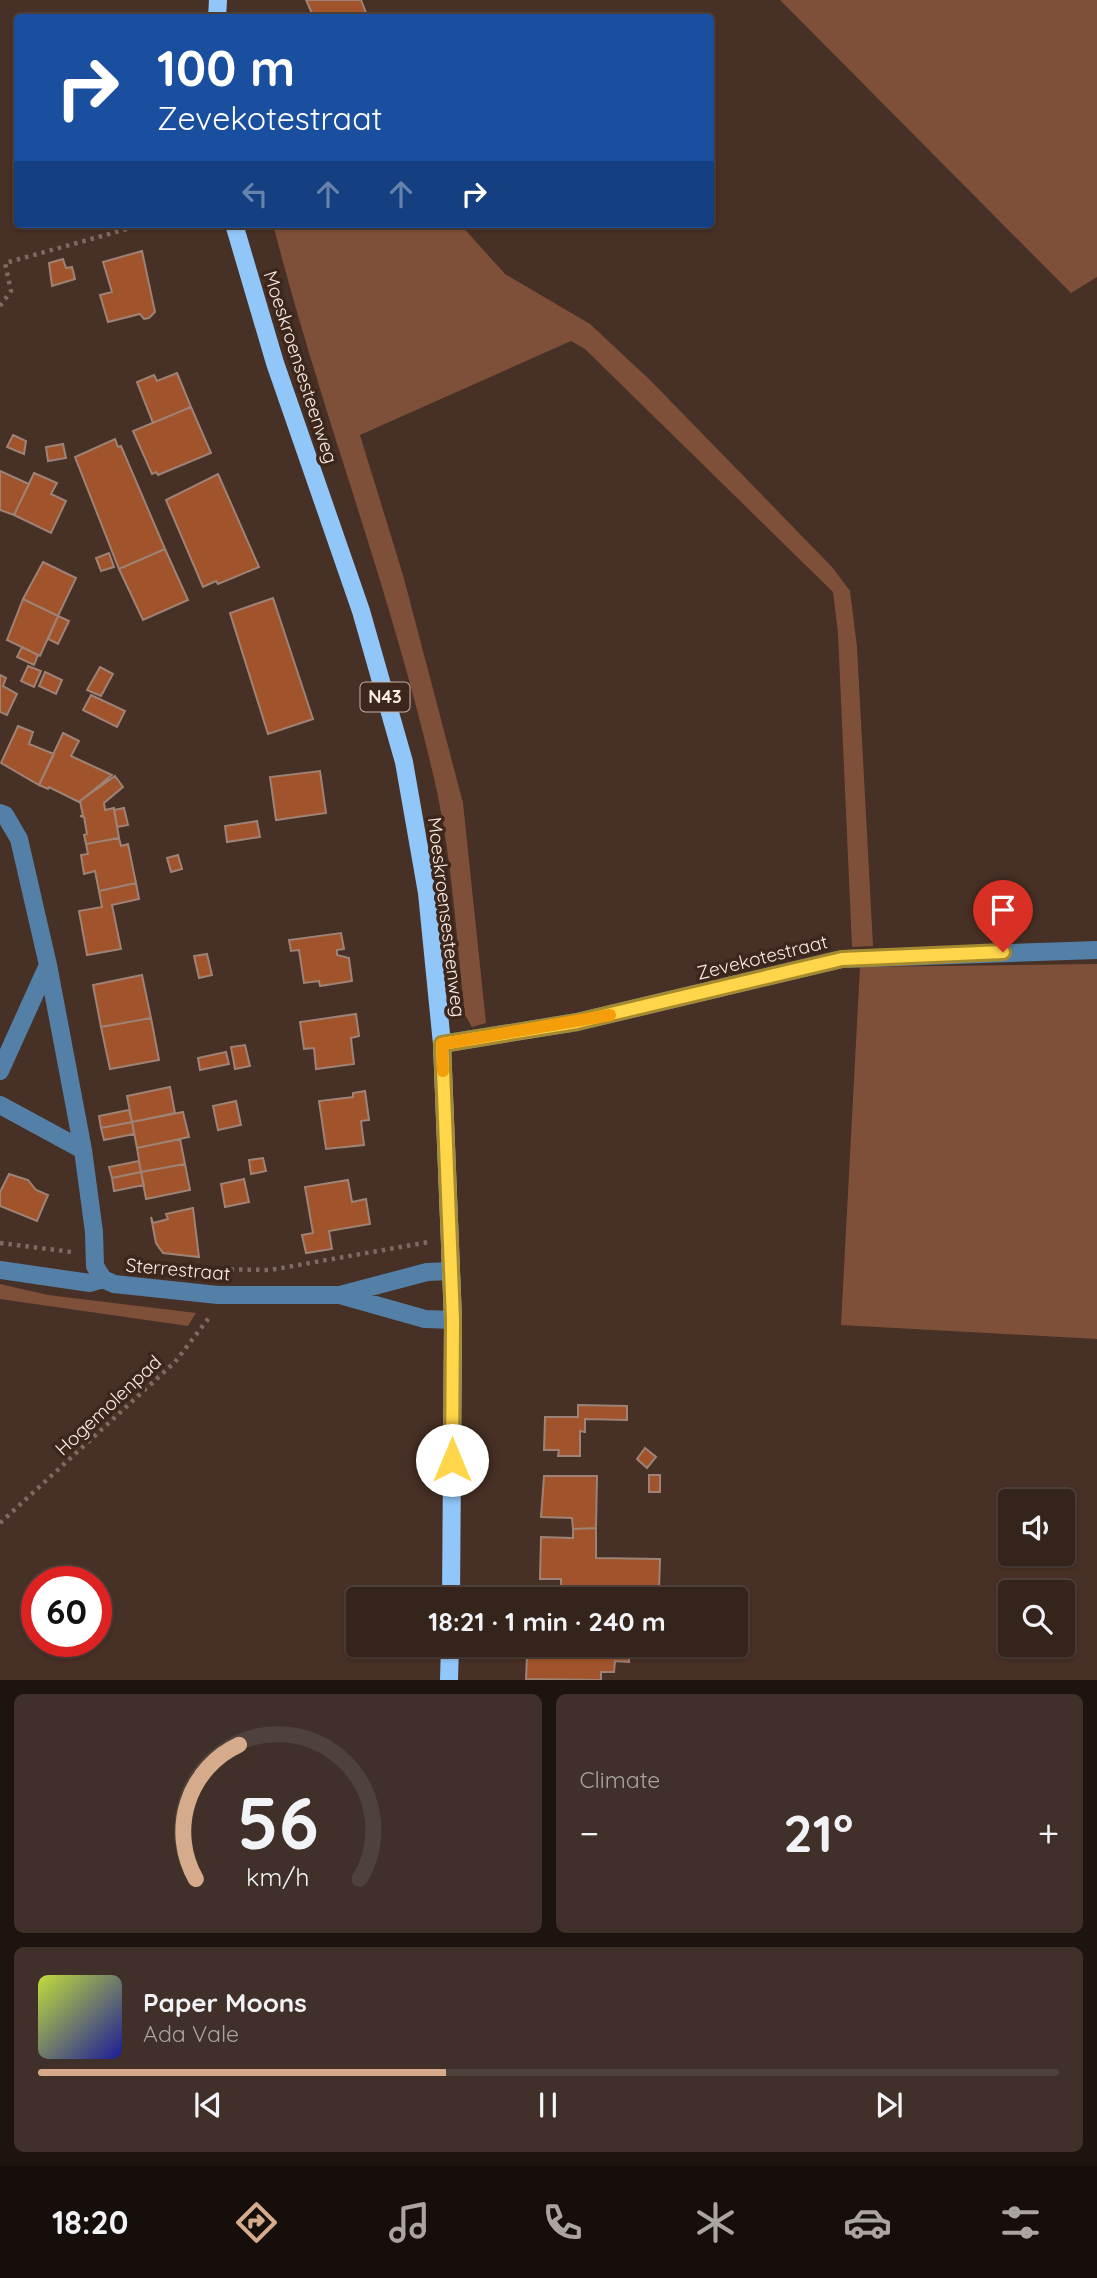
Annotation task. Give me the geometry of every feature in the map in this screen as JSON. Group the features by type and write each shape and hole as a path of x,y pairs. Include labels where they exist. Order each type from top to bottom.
{"main road":[{"name":"Moeskroensesteenweg","path":"235,228 275,363 361,611 404,762 427,893 442,1044 453,1320 451,1587"},
{"path":"449,1679 450,1657"}],"street":[{"name":"Sterrestraat","path":"0,813 5,815 19,839 48,965 83,1150 94,1232 94,1266 103,1279 114,1284 218,1295 340,1295 426,1272 451,1271"},
{"name":"Zevekotestraat","path":"442,1044 577,1022 842,959 1097,950"},
{"path":"0,1070 48,965"},
{"path":"0,1105 83,1150"},
{"path":"0,1270 33,1277 90,1283 103,1279"},
{"name":"Sterrestraat","path":"340,1295 425,1320 453,1320"}],"path":[{"path":"0,306 11,292 5,263 131,228"},
{"path":"218,1269 270,1270 412,1243 450,1240"},
{"path":"0,1243 93,1254"},
{"name":"Hogemolenpad","path":"0,1523 174,1362 215,1311 218,1295"}],"shaded area":[{"path":"780,0 1097,0 1097,277 1071,293"},
{"path":"274,228 464,228 505,274 590,324 651,381 832,567 850,591 857,647 873,946 852,947 838,633 833,592 585,349 571,341 360,435 403,575 463,803 486,1023 472,1027 465,1015 449,864 433,774 376,567"},
{"path":"1097,964 1097,1339 841,1325 860,967"},
{"path":"0,1284 48,1295 196,1313 188,1326 0,1299"}],"building":[{"path":"306,0 361,0 366,14 312,14"},
{"path":"142,251 155,312 149,318 144,319 140,314 108,322 100,295 112,292 103,262"},
{"path":"63,259 66,268 72,267 75,279 52,286 49,263"},
{"path":"177,373 191,407 153,423 137,382 154,375 157,381"},
{"path":"191,407 211,453 158,475 156,472 152,474 133,431"},
{"path":"13,435 26,441 24,454 7,447"},
{"path":"115,439 118,447 121,446 165,549 119,569 75,457"},
{"path":"63,444 66,458 48,461 46,447"},
{"path":"0,471 29,484 14,515 0,510"},
{"path":"34,473 57,483 51,494 66,501 51,533 14,515"},
{"path":"218,474 259,567 218,584 216,581 203,587 166,500"},
{"path":"165,549 188,600 143,620 119,569"},
{"path":"109,553 114,567 101,571 96,558"},
{"path":"43,562 76,578 58,616 23,599"},
{"path":"273,598 313,719 268,734 230,613"},
{"path":"23,599 58,616 40,656 7,640"},
{"path":"58,616 69,621 58,644 48,639"},
{"path":"22,647 38,655 34,665 17,657"},
{"path":"28,666 41,671 34,687 21,681"},
{"path":"100,667 113,674 101,696 87,690"},
{"path":"45,672 62,680 56,694 39,686"},
{"path":"0,675 6,678 3,686 17,694 7,715 0,712"},
{"path":"91,695 125,711 117,727 83,710"},
{"path":"18,726 33,732 29,744 54,754 39,785 1,763"},
{"path":"63,733 79,741 71,756 112,775 79,802 39,785"},
{"path":"320,771 326,813 276,820 270,777"},
{"path":"115,776 123,787 104,803 105,810 114,808 119,838 86,844 84,835 87,834 84,817 80,816 83,816 80,801"},
{"path":"124,808 128,825 117,827 114,810"},
{"path":"257,821 260,837 227,842 225,826"},
{"path":"119,838 121,846 128,844 136,883 99,891 95,871 84,874 81,855 88,854 86,844"},
{"path":"178,855 182,869 171,872 167,858"},
{"path":"136,883 139,899 112,905 121,949 87,955 79,911 102,907 99,891"},
{"path":"341,933 344,949 337,950 337,955 349,958 352,981 320,986 319,981 304,983 299,950 291,951 289,940"},
{"path":"207,954 212,975 199,978 194,956"},
{"path":"142,975 151,1018 101,1027 93,985"},
{"path":"356,1014 359,1036 351,1038 354,1064 316,1069 314,1048 304,1049 300,1022"},
{"path":"151,1018 159,1060 110,1069 101,1027"},
{"path":"245,1045 250,1066 235,1069 231,1047"},
{"path":"226,1052 229,1064 200,1070 198,1058"},
{"path":"170,1087 175,1113 132,1122 127,1096"},
{"path":"365,1091 369,1120 361,1121 364,1145 326,1149 319,1101 353,1097 353,1093"},
{"path":"236,1101 241,1125 218,1130 213,1106"},
{"path":"129,1110 132,1122 101,1128 99,1116"},
{"path":"183,1112 189,1137 137,1148 132,1122"},
{"path":"132,1122 134,1134 104,1140 101,1128"},
{"path":"180,1139 185,1164 141,1172 137,1148"},
{"path":"263,1158 266,1171 251,1174 249,1160"},
{"path":"139,1161 141,1172 112,1178 109,1167"},
{"path":"185,1164 190,1190 146,1199 141,1172"},
{"path":"141,1172 144,1185 114,1191 112,1178"},
{"path":"9,1174 28,1180 36,1190 48,1195 37,1221 0,1206 0,1192"},
{"path":"244,1179 249,1202 225,1207 221,1184"},
{"path":"348,1180 352,1202 366,1199 370,1224 329,1231 332,1249 306,1253 302,1235 313,1233 305,1187"},
{"path":"193,1208 199,1257 163,1253 156,1243 151,1217 153,1223 168,1219 166,1214"},
{"path":"578,1405 627,1406 627,1420 585,1419 585,1432 580,1431 580,1456 558,1456 559,1450 544,1450 545,1417 578,1417"},
{"path":"645,1448 656,1457 647,1468 637,1459"},
{"path":"649,1475 660,1475 660,1492 649,1492"},
{"path":"544,1476 597,1476 596,1528 573,1529 572,1518 541,1517"},
{"path":"596,1528 596,1558 660,1559 659,1587 561,1587 561,1579 540,1579 541,1537 573,1538 573,1529"},
{"path":"527,1657 629,1657 629,1662 615,1661 614,1672 601,1672 601,1680 526,1679"}],"slow traffic":[{"path":"443,1071 442,1044 610,1015"}],"route":[{"path":"452,1460 453,1320 442,1044 577,1022 842,959 1003,952"}]}
